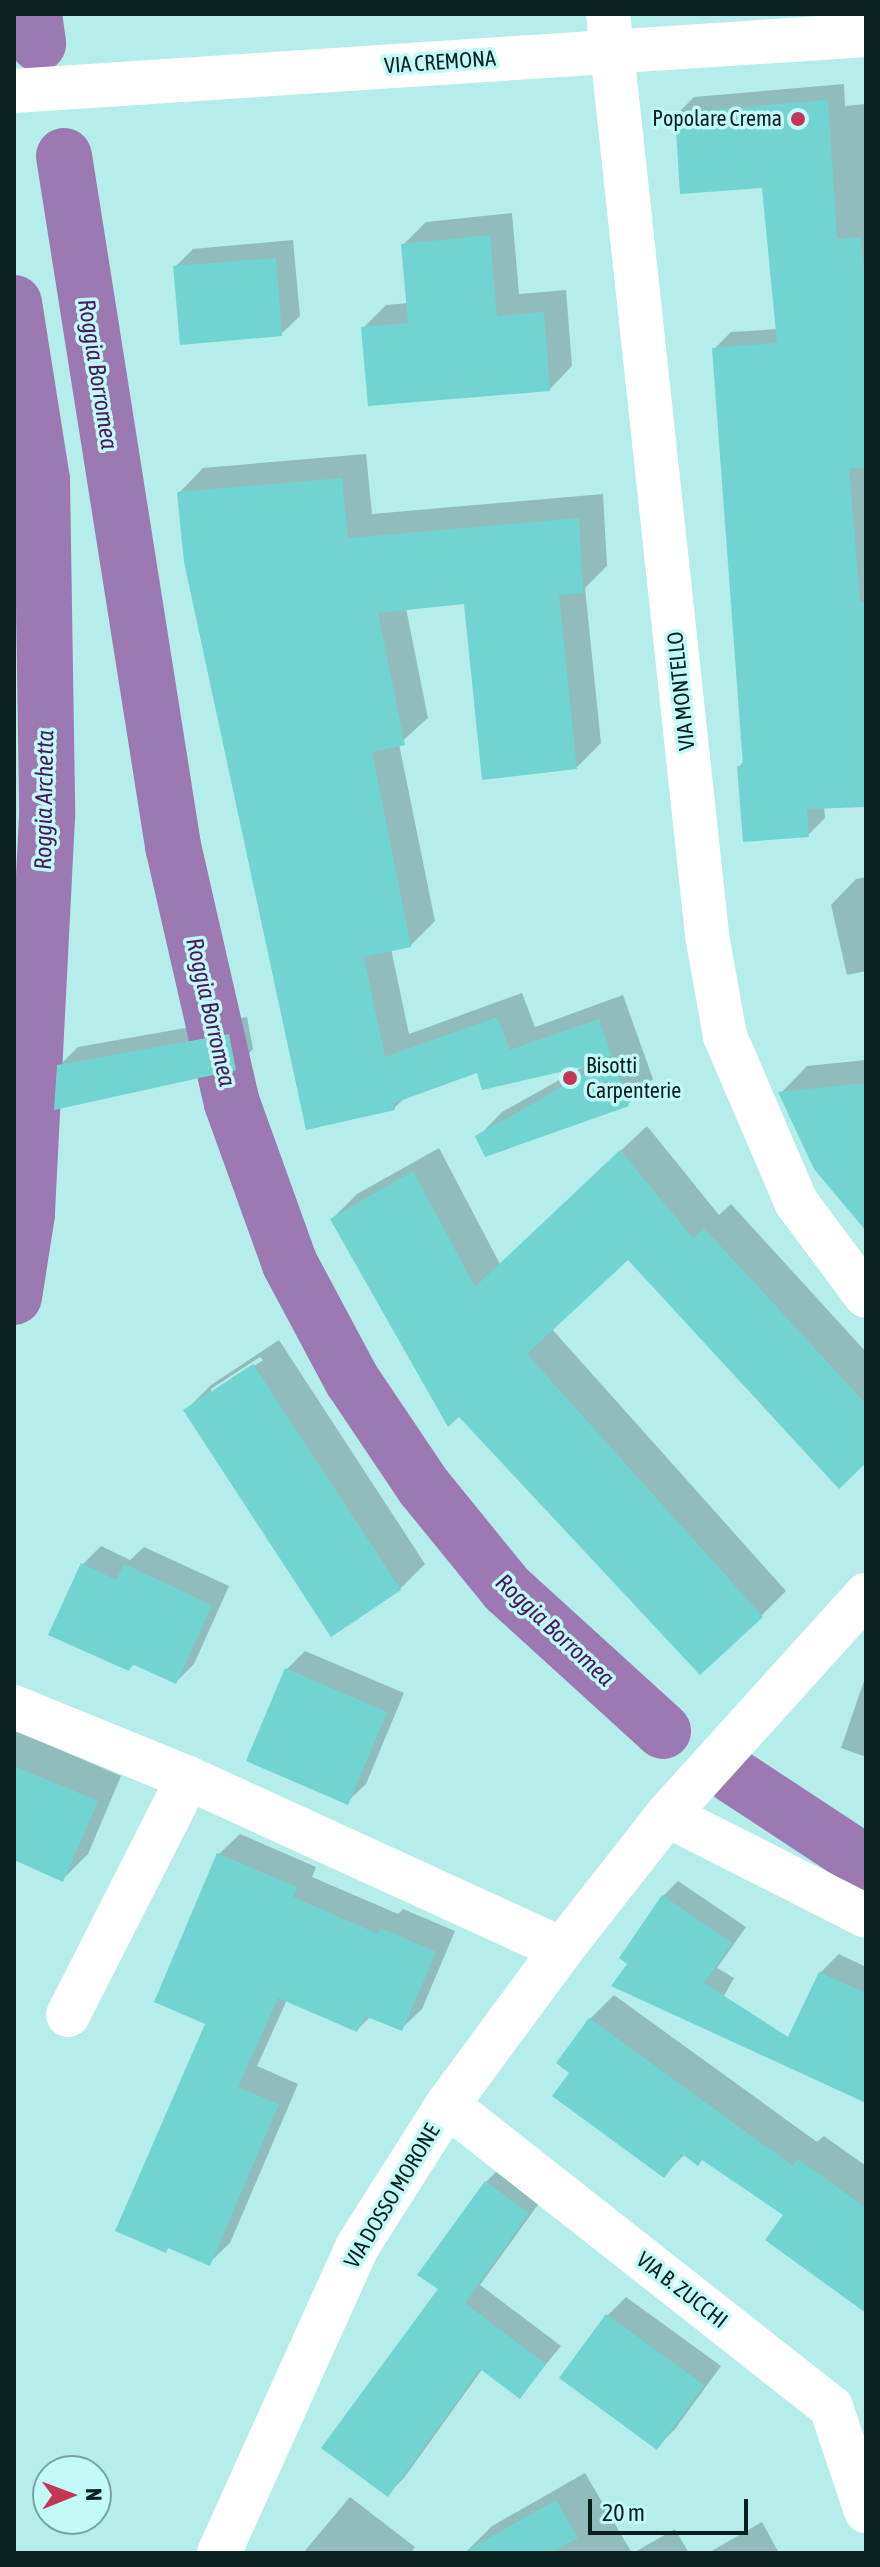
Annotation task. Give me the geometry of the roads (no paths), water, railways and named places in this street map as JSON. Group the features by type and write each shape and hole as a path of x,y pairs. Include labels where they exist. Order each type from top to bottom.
{"street":[{"name":"VIA CREMONA","path":"14,91 89,86 609,32 866,35"},
{"name":"VIA MONTELLO","path":"609,32 707,935 725,1036 796,1202 866,1296"},
{"name":"VIA DOSSO MORONE","path":"219,2553 357,2247 447,2105 562,1949 667,1815 866,1595"},
{"path":"14,1707 188,1778 562,1949"},
{"path":"68,2015 188,1778"},
{"path":"667,1815 866,1916"},
{"name":"VIA B. ZUCCHI","path":"447,2105 831,2407 866,2511"}],"waterway":[{"name":"Roggia Borromea","path":"34,14 38,44"},
{"name":"Roggia Borromea","path":"64,156 173,846 232,1103 290,1264 352,1380 424,1487 507,1589 663,1731"},
{"name":"Roggia Archetta","path":"14,303 42,480 47,817 27,1214 14,1297"},
{"name":"Roggia Borromea","path":"732,1775 866,1863"}],"place":[{"name":"Popolare Crema","path":"798,119"},
{"name":"Bisotti Carpenterie","path":"570,1078"}]}
